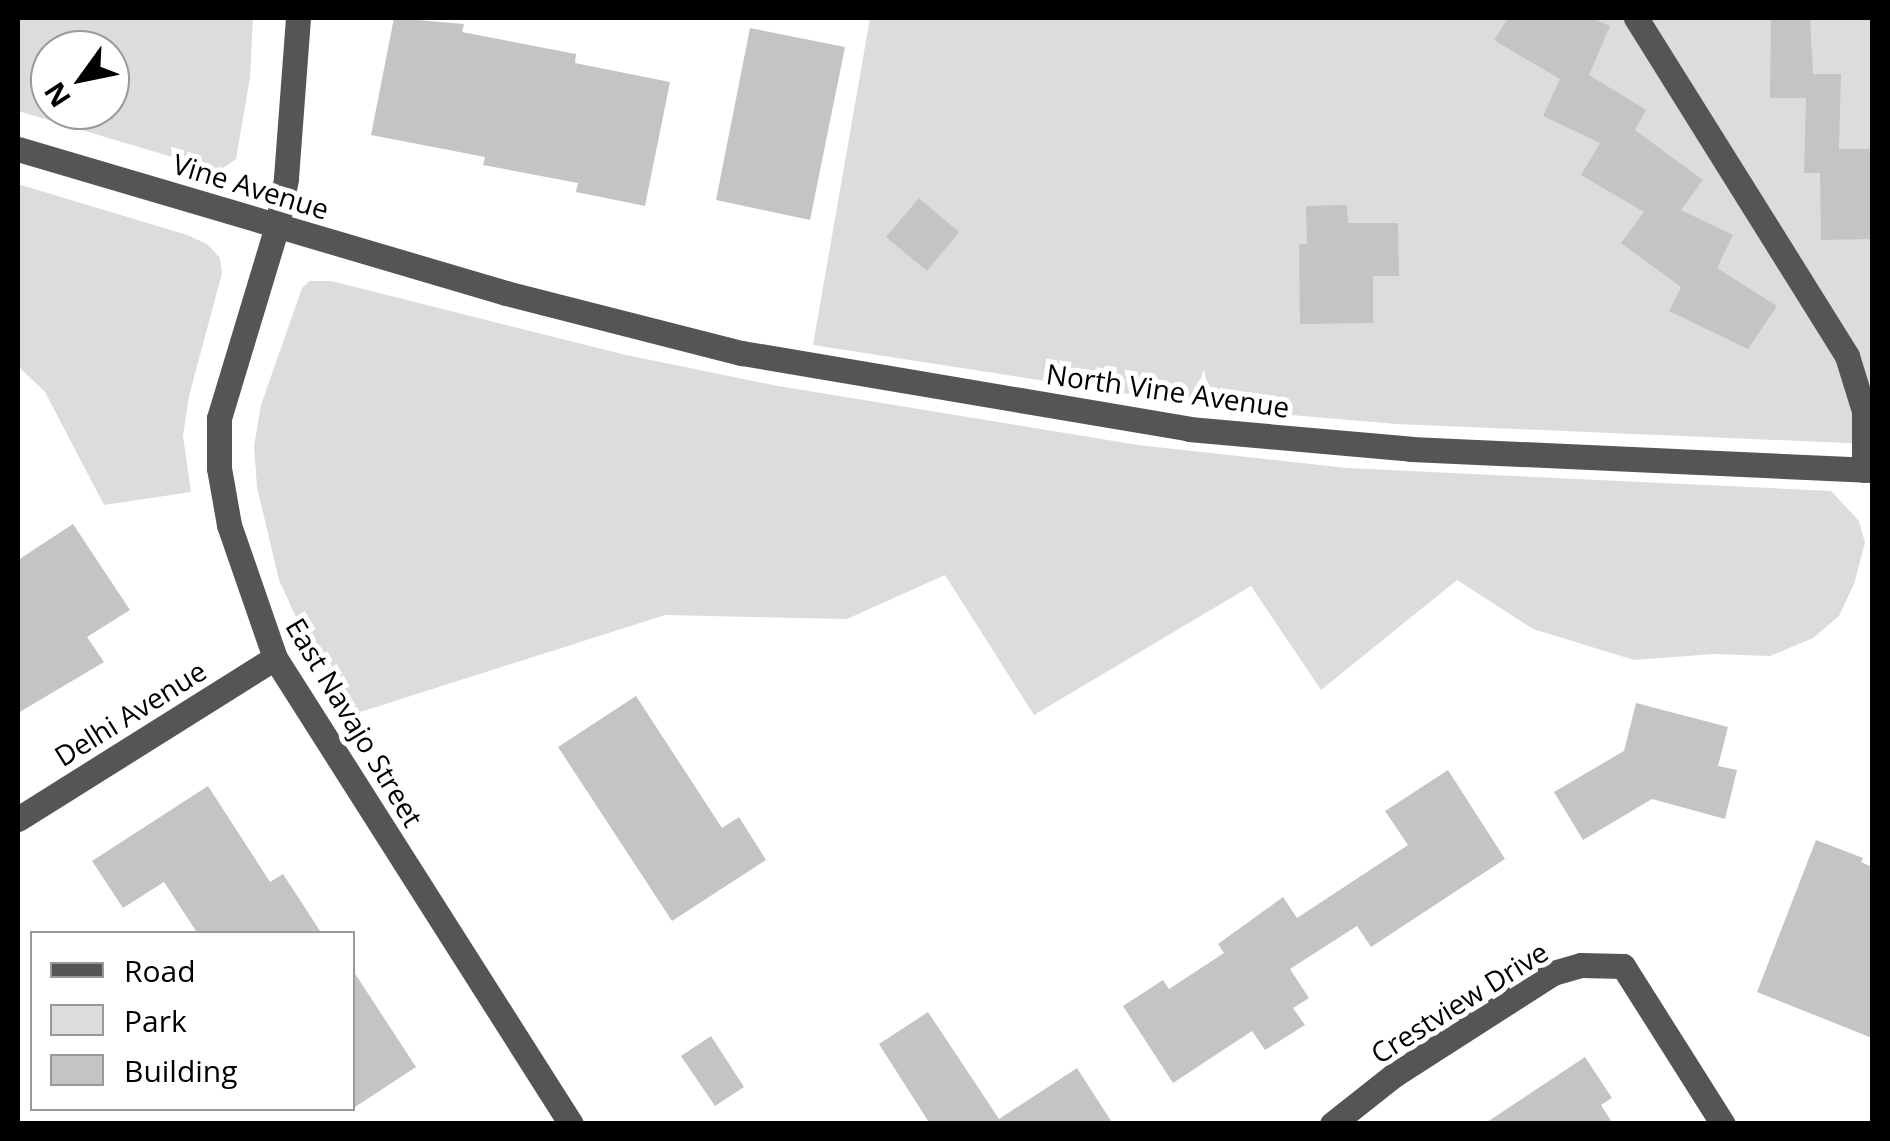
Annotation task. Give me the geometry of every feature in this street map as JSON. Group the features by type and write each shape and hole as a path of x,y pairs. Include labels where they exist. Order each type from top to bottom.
{"street":[{"name":"East Navajo Street","path":"298,18 286,178 276,226 219,418 219,468 229,525 275,658 571,1124"},
{"path":"1636,18 1847,356 1864,411 1868,470"},
{"name":"Vine Avenue","path":"18,149 467,282"},
{"name":"North Vine Avenue","path":"467,282 742,352 1189,429 1411,449 1868,470"},
{"name":"Delhi Avenue","path":"18,819 275,658"},
{"name":"Crestview Drive","path":"1332,1124 1394,1075 1554,973 1626,958 1723,1124"}],"green space":[{"path":"18,18 253,18 250,78 236,159 219,171 82,130 130,130 130,30 30,30 30,115 18,111"},
{"path":"870,18 1872,18 1872,444 1397,424 1232,410 813,345"},
{"path":"18,184 187,235 207,244 220,258 222,273 189,396 183,436 191,492 104,505 45,392 18,366"},
{"path":"310,281 331,281 626,355 778,386 1138,445 1347,468 1831,491 1859,521 1865,543 1854,584 1839,616 1813,638 1770,656 1714,654 1634,660 1533,629 1457,580 1321,690 1251,586 1034,715 945,575 847,619 665,615 354,714 301,628 279,580 257,487 254,446 261,405 302,288"}],"building":[{"path":"394,18 464,24 462,32 576,54 575,63 670,82 645,206 576,192 578,183 483,165 485,157 371,135"},
{"path":"1508,18 1591,18 1610,26 1589,75 1646,110 1635,130 1703,180 1681,210 1733,235 1717,268 1777,306 1748,349 1669,311 1681,287 1621,243 1644,212 1581,175 1600,143 1543,116 1560,79 1494,40"},
{"path":"1771,18 1810,18 1813,74 1841,74 1839,149 1872,149 1872,239 1821,240 1820,173 1804,173 1806,98 1770,98"},
{"path":"750,28 845,47 810,220 716,200"},
{"path":"919,198 959,232 927,271 886,237"},
{"path":"1347,205 1348,223 1398,223 1399,276 1373,276 1373,323 1300,324 1299,244 1307,244 1306,206"},
{"path":"73,524 130,610 87,637 104,662 18,713 18,560"},
{"path":"636,696 722,828 739,817 766,860 672,921 558,747"},
{"path":"1636,703 1728,727 1718,766 1737,770 1725,819 1652,799 1583,840 1554,792 1624,751"},
{"path":"1448,770 1505,859 1371,947 1357,926 1290,969 1309,998 1293,1008 1305,1025 1265,1050 1252,1031 1173,1083 1123,1006 1163,980 1169,989 1224,953 1218,944 1283,897 1297,918 1408,845 1385,811"},
{"path":"208,786 270,882 283,874 320,931 196,931 164,882 123,908 92,861"},
{"path":"1816,840 1863,858 1861,862 1872,867 1872,1038 1757,992"},
{"path":"355,974 416,1067 355,1107"},
{"path":"928,1012 999,1119 1077,1068 1113,1124 930,1124 879,1044"},
{"path":"711,1036 744,1087 715,1106 681,1056"},
{"path":"1585,1057 1612,1098 1601,1105 1613,1124 1484,1124"}]}
